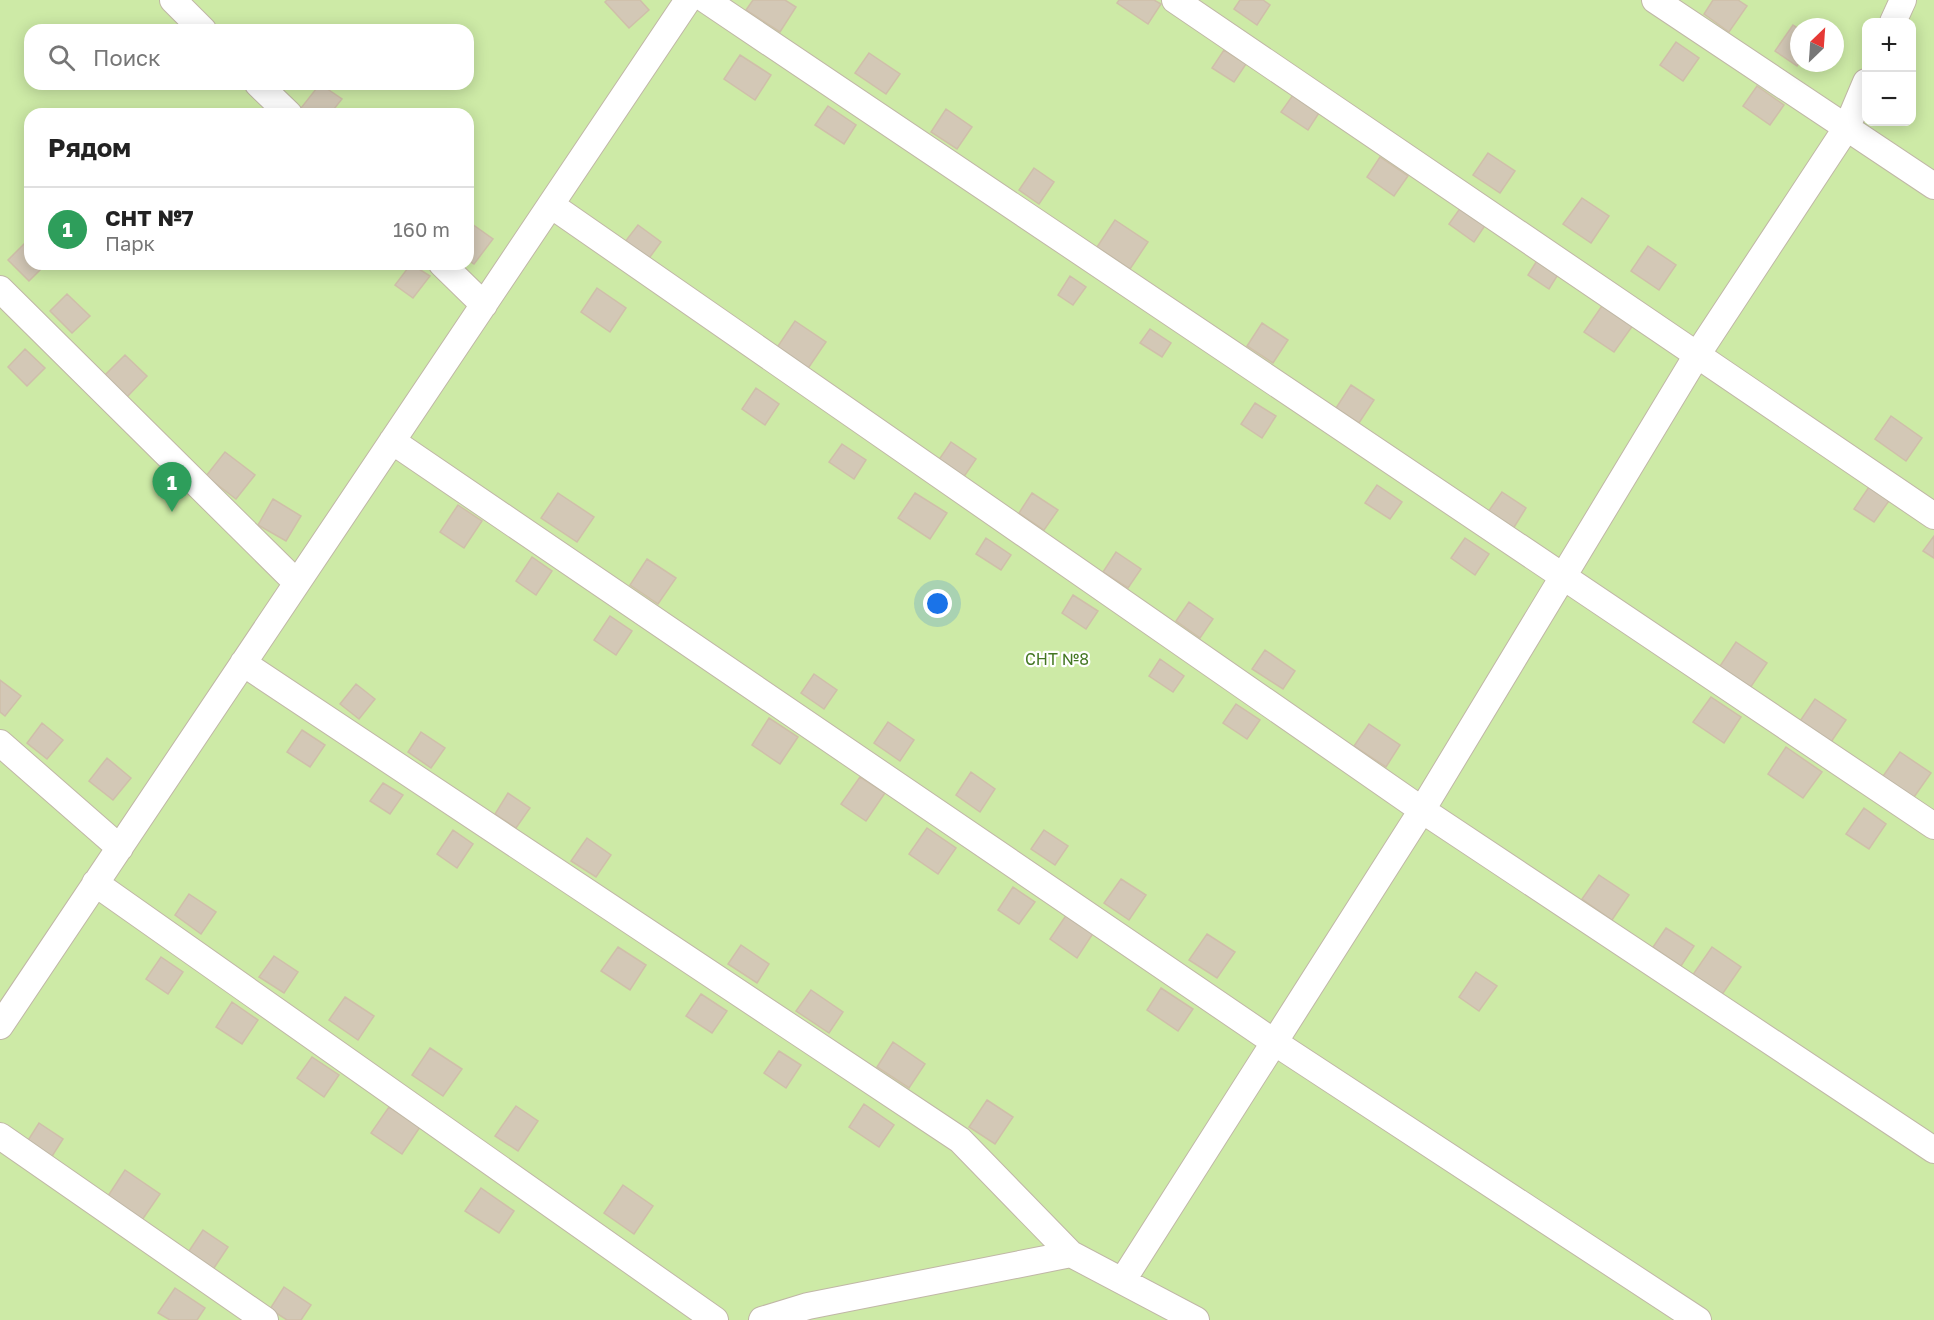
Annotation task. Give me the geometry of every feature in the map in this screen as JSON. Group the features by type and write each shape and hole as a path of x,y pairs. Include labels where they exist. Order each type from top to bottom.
{"street":[{"path":"173,0 197,24"},
{"path":"706,0 1934,826"},
{"path":"1175,0 1934,516"},
{"path":"1655,0 1934,186"},
{"path":"1895,18 1903,0"},
{"path":"0,1026 551,205 680,3"},
{"path":"264,90 283,108"},
{"path":"1123,1280 1422,810 1697,355 1847,127 1862,91"},
{"path":"551,205 1422,810 1934,1149"},
{"path":"448,270 484,305"},
{"path":"0,289 297,583"},
{"path":"392,441 1274,1042 1698,1320"},
{"path":"243,663 960,1140 1071,1254 1196,1320"},
{"path":"0,743 120,848"},
{"path":"95,883 715,1320"},
{"path":"0,1136 265,1320"},
{"path":"762,1320 808,1306 1071,1254"}],"green space":[{"name":"СНТ №8","path":"0,0 1934,0 1934,1320 0,1320"}],"building":[{"path":"607,0 640,0 649,10 629,28 605,2"},
{"path":"753,0 785,0 796,7 780,32 746,10"},
{"path":"1119,0 1154,0 1161,4 1148,24 1117,3"},
{"path":"1240,0 1263,0 1270,5 1257,25 1234,9"},
{"path":"1713,0 1738,0 1747,6 1729,32 1704,14"},
{"path":"1790,29 1790,61 1775,51"},
{"path":"1676,42 1699,58 1683,81 1660,65"},
{"path":"1224,50 1246,64 1234,82 1212,68"},
{"path":"869,53 900,74 886,94 855,73"},
{"path":"740,55 771,75 755,100 724,79"},
{"path":"1757,86 1784,105 1770,125 1743,106"},
{"path":"315,90 329,90 342,99 335,108 301,108"},
{"path":"1293,95 1319,113 1308,130 1281,112"},
{"path":"828,106 856,125 844,144 815,125"},
{"path":"946,109 972,127 957,149 931,132"},
{"path":"1488,153 1515,171 1500,193 1473,175"},
{"path":"1380,157 1408,176 1394,196 1367,177"},
{"path":"1034,168 1054,182 1039,204 1019,190"},
{"path":"1582,198 1609,216 1591,243 1563,224"},
{"path":"1461,207 1486,224 1474,242 1449,224"},
{"path":"1115,220 1148,242 1130,269 1097,247"},
{"path":"474,225 493,239 474,264"},
{"path":"638,225 661,242 644,265 621,247"},
{"path":"24,244 24,270 40,270 29,281 8,260"},
{"path":"1648,246 1676,265 1659,290 1631,271"},
{"path":"1538,259 1559,273 1549,289 1528,275"},
{"path":"406,270 420,270 430,276 413,298 395,285"},
{"path":"1070,276 1086,287 1073,305 1058,295"},
{"path":"597,288 626,308 610,332 581,312"},
{"path":"67,294 90,316 72,333 50,311"},
{"path":"1606,300 1636,321 1614,352 1584,332"},
{"path":"795,321 826,342 807,370 776,349"},
{"path":"1262,323 1288,340 1273,363 1247,346"},
{"path":"1150,329 1171,343 1162,357 1140,343"},
{"path":"25,349 45,368 27,386 8,367"},
{"path":"125,355 147,376 127,397 105,375"},
{"path":"1351,385 1374,400 1359,423 1336,408"},
{"path":"756,388 779,404 765,425 742,409"},
{"path":"1255,403 1276,416 1262,438 1241,424"},
{"path":"1891,416 1922,438 1906,461 1875,439"},
{"path":"951,442 976,459 961,481 936,464"},
{"path":"842,444 866,460 854,479 829,462"},
{"path":"225,452 255,475 236,499 206,476"},
{"path":"1871,484 1891,498 1874,522 1854,509"},
{"path":"1377,485 1402,502 1390,519 1365,503"},
{"path":"1502,492 1526,508 1513,529 1488,512"},
{"path":"558,493 594,517 577,542 541,518"},
{"path":"915,493 947,513 930,539 898,518"},
{"path":"1032,493 1058,510 1044,530 1019,513"},
{"path":"273,499 301,516 286,541 258,525"},
{"path":"458,505 482,521 464,548 440,532"},
{"path":"1934,536 1934,558 1923,551"},
{"path":"986,538 1011,555 1001,570 976,554"},
{"path":"1465,538 1489,554 1475,575 1451,558"},
{"path":"1116,552 1141,569 1128,588 1103,572"},
{"path":"532,557 552,571 536,595 516,581"},
{"path":"647,559 676,578 658,604 630,585"},
{"path":"1073,595 1098,611 1086,629 1062,613"},
{"path":"1189,602 1213,619 1200,638 1176,621"},
{"path":"610,616 632,631 616,655 594,640"},
{"path":"1736,642 1767,663 1748,691 1718,669"},
{"path":"1265,650 1295,671 1283,689 1252,669"},
{"path":"1160,659 1184,676 1173,692 1149,676"},
{"path":"814,674 837,690 824,709 801,693"},
{"path":"0,680 21,696 5,716 0,712"},
{"path":"356,684 375,699 359,719 340,704"},
{"path":"1711,697 1741,717 1724,743 1693,722"},
{"path":"1815,699 1846,720 1829,745 1798,724"},
{"path":"1236,704 1260,720 1247,739 1223,723"},
{"path":"769,718 798,737 780,764 752,745"},
{"path":"888,722 914,740 900,761 874,743"},
{"path":"42,723 63,740 47,759 27,743"},
{"path":"1369,724 1400,745 1386,767 1354,746"},
{"path":"302,730 325,745 310,767 287,752"},
{"path":"421,732 445,748 431,768 408,752"},
{"path":"1786,747 1822,772 1803,798 1768,774"},
{"path":"1900,752 1931,773 1912,800 1881,779"},
{"path":"107,758 131,778 113,800 89,781"},
{"path":"971,772 995,789 980,812 956,795"},
{"path":"860,777 885,793 866,821 841,804"},
{"path":"383,783 403,795 390,814 370,801"},
{"path":"508,793 530,808 516,828 495,814"},
{"path":"1864,808 1886,824 1869,849 1846,834"},
{"path":"927,828 956,848 938,874 909,854"},
{"path":"453,830 473,844 457,868 437,854"},
{"path":"1044,830 1068,846 1055,865 1031,849"},
{"path":"587,838 611,855 596,877 571,861"},
{"path":"1599,875 1629,895 1612,920 1582,899"},
{"path":"1121,879 1146,895 1129,920 1104,903"},
{"path":"1013,887 1035,902 1019,924 998,910"},
{"path":"189,894 216,912 201,934 175,915"},
{"path":"1067,914 1094,932 1077,958 1050,939"},
{"path":"1666,928 1694,946 1681,966 1653,947"},
{"path":"1207,934 1235,952 1217,978 1189,960"},
{"path":"741,945 769,964 757,983 728,964"},
{"path":"618,947 646,965 630,990 601,971"},
{"path":"1712,947 1741,967 1721,996 1692,976"},
{"path":"274,956 298,972 284,993 259,977"},
{"path":"161,957 183,972 168,994 146,979"},
{"path":"1476,972 1497,986 1479,1011 1459,997"},
{"path":"1161,988 1193,1009 1178,1031 1147,1010"},
{"path":"811,990 843,1012 829,1033 796,1011"},
{"path":"701,994 727,1011 712,1033 686,1016"},
{"path":"345,997 374,1016 358,1040 329,1020"},
{"path":"232,1002 258,1020 242,1044 216,1027"},
{"path":"893,1042 925,1064 909,1088 877,1067"},
{"path":"430,1048 462,1069 443,1096 412,1075"},
{"path":"779,1051 801,1065 786,1088 764,1073"},
{"path":"312,1057 339,1075 324,1097 297,1078"},
{"path":"987,1100 1013,1117 995,1144 969,1127"},
{"path":"864,1104 894,1125 879,1147 849,1127"},
{"path":"516,1106 538,1121 518,1151 495,1136"},
{"path":"389,1107 420,1127 402,1154 371,1133"},
{"path":"39,1123 63,1139 49,1161 25,1145"},
{"path":"125,1170 160,1194 140,1223 106,1199"},
{"path":"623,1185 653,1206 634,1234 604,1213"},
{"path":"481,1188 514,1211 499,1233 465,1211"},
{"path":"203,1230 228,1247 212,1271 187,1254"},
{"path":"284,1287 311,1305 301,1320 287,1320 270,1309"},
{"path":"175,1288 205,1308 197,1320 170,1320 158,1313"}],"place":[{"name":"СНТ №7","path":"172,512"}]}
